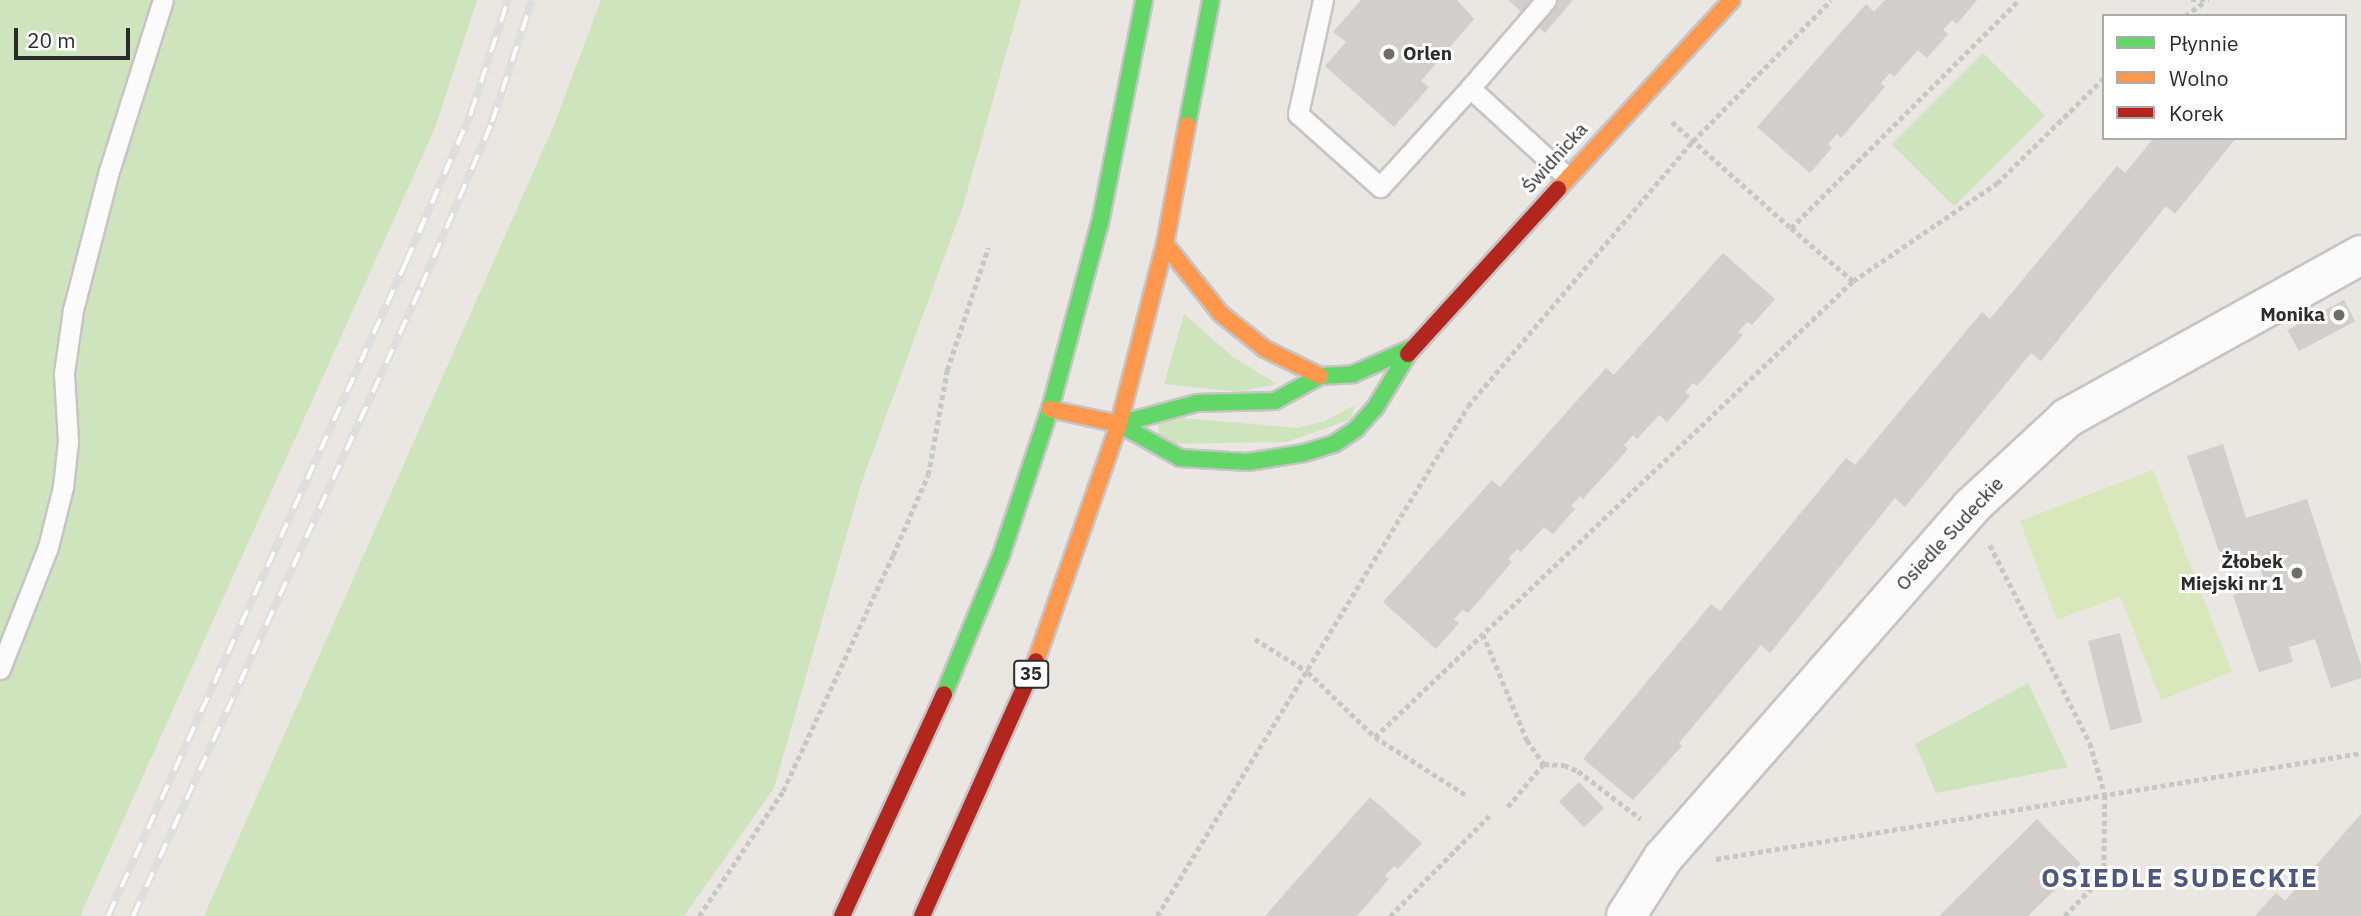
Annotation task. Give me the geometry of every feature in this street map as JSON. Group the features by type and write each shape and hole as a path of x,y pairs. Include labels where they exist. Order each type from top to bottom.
{"main road":[{"path":"842,916 957,667 1001,556 1051,409 1100,223 1144,0"},
{"name":"35","path":"922,916 1024,692 1068,582 1119,424 1165,244 1211,0"},
{"name":"Świdnicka","path":"1119,424 1180,458 1248,462 1304,453 1334,444 1356,429 1375,408 1412,348 1566,176 1732,0"},
{"path":"1165,244 1220,313 1265,349 1320,376"},
{"name":"Świdnicka","path":"1119,424 1197,403 1275,401 1320,376 1353,374 1412,348"},
{"path":"1051,409 1119,424"}],"street":[{"name":"Osiedle Sudeckie","path":"1626,916 1663,858 1970,507 2067,418 2361,255"}],"lane":[{"path":"0,670 48,547 63,487 68,441 64,373 73,310 109,171 163,0"},
{"path":"1323,0 1298,114 1380,187 1546,0"},
{"path":"1470,88 1566,176"}],"path":[{"path":"1157,916 1468,406 1693,141 1830,0"},
{"path":"1791,228 2019,0"},
{"path":"2191,0 2207,1"},
{"path":"2188,14 2207,1"},
{"path":"1375,737 1853,281 1997,184 2102,80"},
{"path":"1641,95 1853,281"},
{"path":"699,916 783,791 831,696 928,475 947,370 988,248"},
{"path":"1970,507 2090,743 2105,794 2104,876 2064,916"},
{"path":"1483,634 1527,740 1544,764 1578,771 1641,819"},
{"path":"1255,639 1308,672 1375,737 1466,795"},
{"path":"1663,858 1680,864 2361,753"},
{"path":"1508,807 1544,764"},
{"path":"1390,916 1489,816"}],"green space":[{"path":"0,0 477,0 435,128 80,916 0,916"},
{"path":"601,0 1021,0 963,206 861,484 774,788 684,916 204,916 554,125"},
{"path":"1983,53 2045,115 1954,206 1892,144"},
{"path":"1184,314 1233,357 1277,384 1238,392 1164,384"},
{"path":"1355,405 1351,419 1287,442 1159,444 1158,416 1297,428 1325,421"},
{"path":"2153,470 2232,672 2161,700 2120,596 2057,620 2020,521"},
{"path":"2028,683 2068,767 1936,793 1915,744"}],"building":[{"name":"Orlen","path":"1361,0 1457,0 1474,19 1421,81 1429,87 1394,127 1325,66 1346,42 1333,32"},
{"path":"1508,0 1573,0 1545,33"},
{"path":"1885,0 1977,0 1957,24 1952,20 1943,30 1948,34 1927,58 1918,50 1894,77 1890,73 1881,83 1885,87 1841,138 1837,134 1828,144 1832,148 1810,173 1757,127 1866,4 1874,12"},
{"path":"2152,140 2234,140 2175,214 2166,206 2041,361 2031,353 1905,507 1895,498 1770,653 1761,645 1679,743 1682,746 1633,800 1583,759 1711,604 1720,611 1846,458 1855,465 1982,312 1990,319 2117,166 2125,173"},
{"path":"1723,253 1775,299 1752,325 1747,322 1738,332 1743,335 1697,386 1693,383 1685,392 1690,396 1667,422 1659,415 1637,439 1633,435 1624,445 1628,449 1583,499 1580,496 1571,506 1575,509 1553,534 1544,527 1521,552 1517,549 1508,559 1512,562 1468,613 1463,610 1454,619 1459,623 1436,649 1383,602 1492,480 1500,487 1606,368 1614,375"},
{"path":"2344,300 2355,321 2299,351 2287,330"},
{"name":"Żłobek Miejski nr 1","path":"2223,444 2246,518 2307,499 2361,665 2361,678 2331,688 2315,639 2289,647 2293,662 2259,672 2233,595 2266,584 2255,553 2223,563 2187,456"},
{"path":"2120,633 2142,722 2110,730 2088,641"},
{"path":"1579,782 1604,808 1584,827 1559,801"},
{"path":"1370,797 1422,843 1398,869 1394,866 1385,876 1389,879 1357,916 1265,916"},
{"path":"2361,814 2361,916 2255,916 2276,893 2285,901"},
{"path":"2037,819 2081,864 2028,916 1939,916"}],"railway":[{"path":"108,916 406,262 471,113 508,0"},
{"path":"133,916 421,287 492,122 532,0"}],"traffic: fast":[{"path":"944,694 1001,556 1050,409 1100,223 1144,0"},
{"path":"1187,125 1211,0"},
{"path":"1119,424 1197,403 1275,401 1320,376 1353,374 1412,348"},
{"path":"1119,424 1180,458 1248,462 1304,453 1334,444 1356,429 1375,408 1408,354"}],"traffic: slow":[{"path":"1558,189 1732,0"},
{"path":"1036,661 1119,424 1165,244 1187,125"},
{"path":"1165,244 1220,313 1265,349 1320,376"},
{"path":"1050,409 1119,424"}],"traffic: jam":[{"path":"1408,354 1558,189"},
{"path":"922,916 1036,661"},
{"path":"842,916 944,694"}],"place":[{"name":"Orlen","path":"1389,54"},
{"name":"Monika","path":"2339,315"},
{"name":"Żłobek Miejski nr 1","path":"2297,573"}],"district":[{"name":"OSIEDLE SUDECKIE","path":"2180,878"}]}
